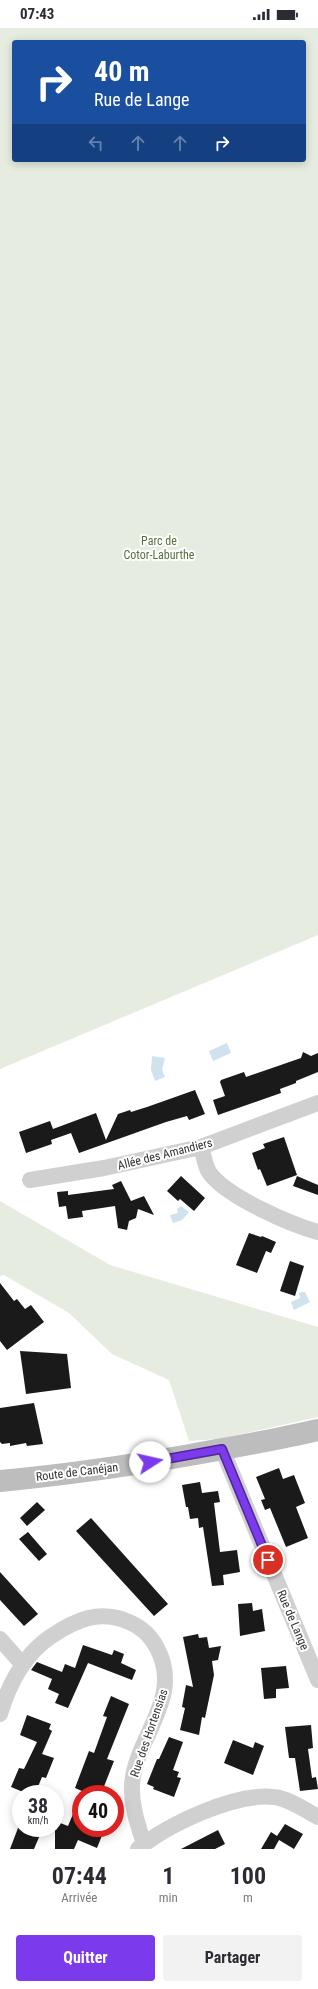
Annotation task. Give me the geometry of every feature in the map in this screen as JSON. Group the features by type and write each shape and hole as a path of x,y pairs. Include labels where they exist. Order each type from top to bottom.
{"street":[{"name":"Allée des Amandiers","path":"30,1180 104,1168 201,1147 318,1104"},
{"path":"201,1147 211,1175 222,1184 250,1203 278,1217 318,1232"},
{"name":"Route de Canéjan","path":"0,1481 56,1476 222,1449 318,1430"},
{"name":"Rue de Lange","path":"222,1449 317,1674"},
{"name":"Rue des Hortensias","path":"0,1714 9,1688 22,1664 45,1640 63,1628 90,1617 101,1615 121,1618 133,1623 152,1639 165,1668 166,1686 162,1701 137,1764 132,1784 132,1802 141,1847"},
{"path":"0,1639 22,1664"},
{"path":"141,1847 196,1816 235,1801 256,1797 275,1797 318,1817"}],"green space":[{"name":"Parc de Cotor-Laburthe","path":"0,28 318,28 318,935 0,1069"},
{"path":"0,1201 110,1265 318,1327 318,1417 220,1439 189,1441 169,1380 112,1354 69,1313 4,1275 0,1276"}],"water":[{"path":"227,1043 231,1053 213,1061 209,1051"},
{"path":"152,1056 165,1058 162,1070 165,1077 155,1081 151,1070"},
{"path":"181,1206 189,1212 182,1220 173,1223 170,1215 178,1213 177,1209"},
{"path":"305,1292 310,1302 294,1310 291,1302 300,1298 299,1293"}],"building":[{"path":"303,1052 311,1056 318,1053 318,1072 280,1089 281,1093 218,1115 213,1100 225,1096 220,1082 221,1080 244,1072 246,1077 301,1058"},
{"path":"195,1090 205,1114 189,1120 187,1116 166,1122 79,1153 71,1133 51,1140 52,1144 26,1153 19,1132 50,1121 53,1129 96,1113 106,1140 118,1114 130,1110 131,1112"},
{"path":"284,1137 297,1175 267,1186 260,1169 258,1170 252,1153 265,1148 263,1144"},
{"path":"181,1176 205,1198 194,1211 180,1199 178,1201 167,1191"},
{"path":"297,1176 318,1185 318,1195 293,1186"},
{"path":"121,1181 131,1201 144,1196 154,1215 138,1209 136,1218 129,1221 127,1230 118,1228 115,1206 82,1211 83,1217 68,1219 66,1206 59,1207 57,1192 68,1191 68,1195 114,1189 112,1185"},
{"path":"249,1233 262,1236 276,1242 271,1253 266,1251 257,1273 236,1265"},
{"path":"290,1261 304,1266 295,1296 280,1291"},
{"path":"0,1283 14,1301 17,1299 25,1309 31,1305 44,1322 7,1350 0,1341"},
{"path":"20,1351 67,1354 71,1388 26,1394"},
{"path":"34,1403 43,1444 27,1446 26,1443 10,1446 10,1443 2,1444 0,1442 0,1408"},
{"path":"279,1468 283,1479 294,1475 305,1503 296,1507 308,1538 286,1547 270,1508 265,1510 261,1500 265,1499 256,1477"},
{"path":"200,1482 202,1493 218,1491 220,1502 214,1503 220,1552 237,1550 240,1572 223,1575 224,1585 212,1586 203,1527 199,1528 198,1518 190,1519 188,1507 186,1507 182,1485"},
{"path":"37,1502 45,1510 27,1526 20,1518"},
{"path":"91,1518 168,1604 154,1616 76,1531"},
{"path":"28,1532 47,1554 39,1561 19,1539"},
{"path":"0,1572 38,1614 24,1626 0,1600"},
{"path":"252,1603 253,1611 262,1609 265,1631 240,1636 238,1604"},
{"path":"198,1634 199,1638 207,1637 209,1648 221,1646 218,1660 212,1661 214,1675 205,1718 202,1717 199,1735 180,1730 185,1708 182,1707 186,1685 193,1687 183,1637"},
{"path":"83,1645 112,1655 114,1650 124,1654 121,1663 136,1670 132,1680 88,1663 68,1708 55,1703 59,1694 48,1689 52,1679 31,1670 37,1662 62,1672 65,1664 75,1668"},
{"path":"286,1666 289,1688 276,1689 276,1698 264,1699 261,1668"},
{"path":"111,1696 129,1704 107,1759 114,1761 105,1785 76,1785 89,1751 94,1753 107,1717 103,1716"},
{"path":"27,1715 51,1724 49,1729 52,1731 42,1754 54,1758 46,1778 42,1777 39,1785 12,1785 11,1787 19,1768 24,1769 37,1742 20,1735"},
{"path":"311,1725 313,1748 308,1749 312,1778 316,1777 318,1789 300,1791 295,1758 289,1758 285,1727"},
{"path":"169,1737 183,1742 173,1770 179,1772 177,1777 181,1778 174,1797 153,1789 154,1787 147,1784 157,1759 159,1759"},
{"path":"233,1740 253,1748 255,1742 264,1746 253,1775 224,1763"},
{"path":"72,1816 72,1837 101,1837 97,1848 78,1840 74,1849 55,1849 55,1837 64,1837 64,1824 68,1826"},
{"path":"285,1824 303,1834 294,1849 279,1840 274,1849 261,1849 271,1832 277,1836"},
{"path":"218,1830 225,1844 215,1849 181,1849"},
{"path":"15,1837 39,1837 34,1849 10,1849"}],"route":[{"path":"150,1462 222,1449 268,1560"}]}
